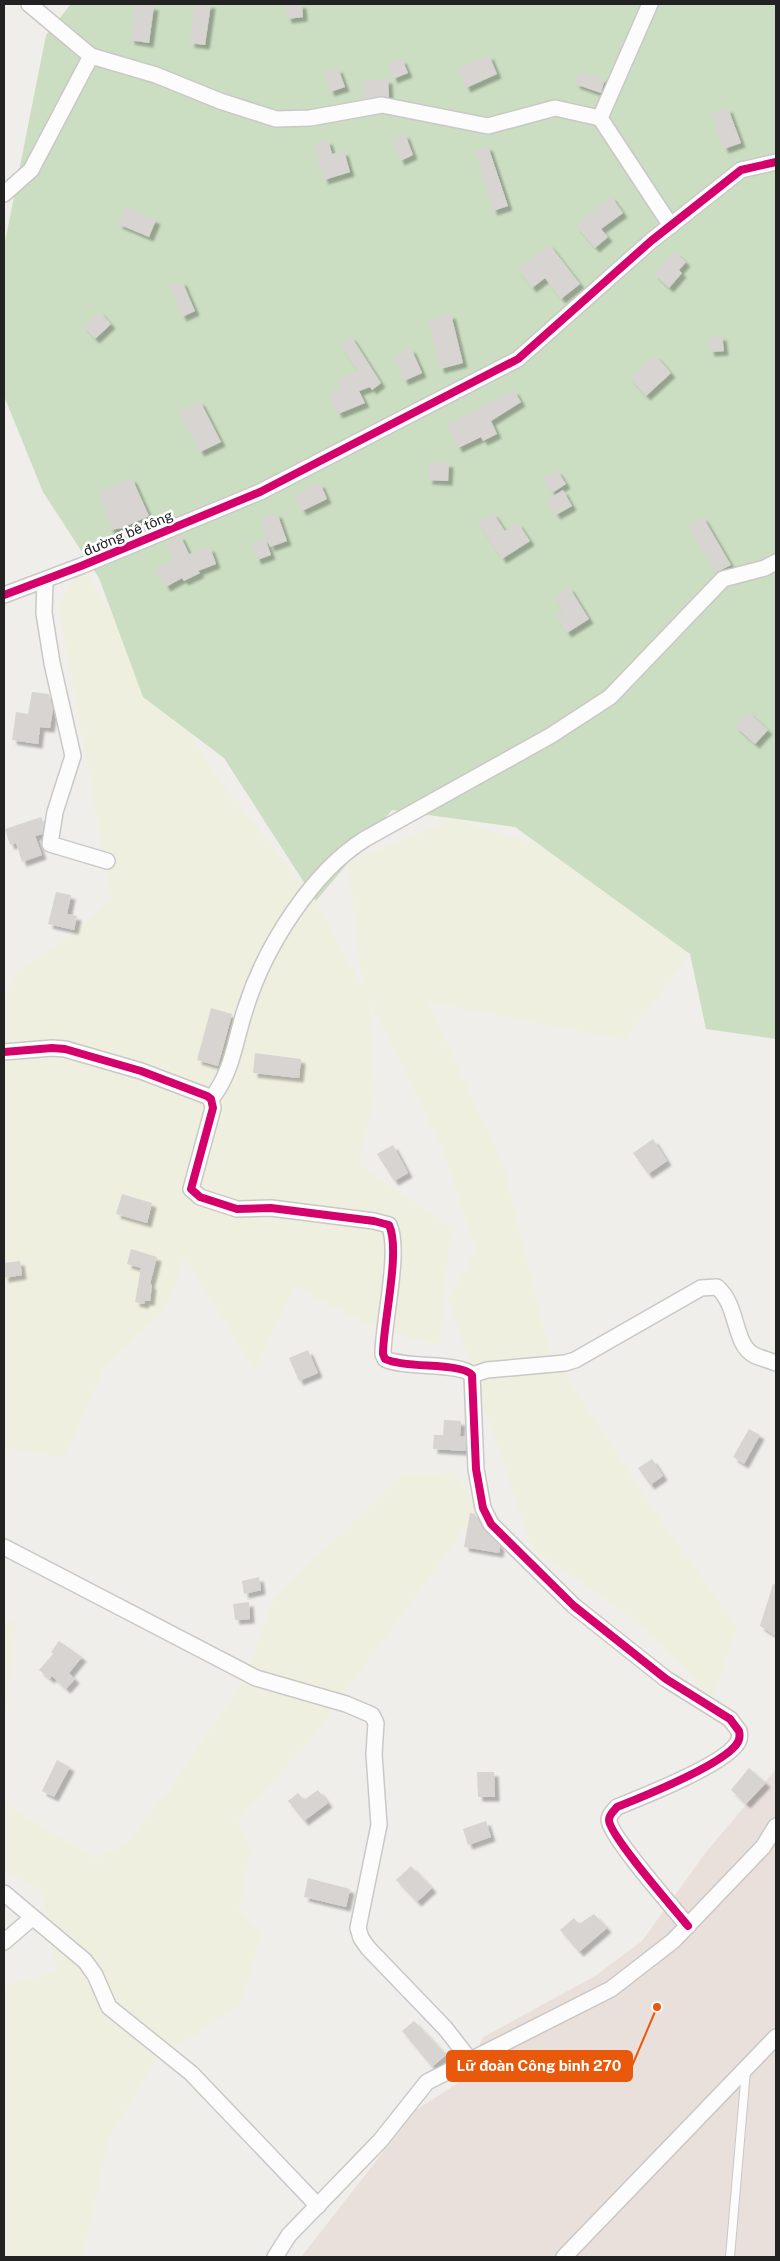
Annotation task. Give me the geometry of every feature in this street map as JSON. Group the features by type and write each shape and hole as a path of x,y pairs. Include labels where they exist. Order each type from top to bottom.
{"street":[{"path":"29,4 91,56 156,75 220,101 276,119 310,118 382,106 488,126 555,108 600,118 671,226"},
{"path":"600,118 650,4"},
{"path":"4,194 31,170 91,56"},
{"name":"đường bê tông","path":"4,595 260,492 518,359 671,226 741,170 776,162"},
{"path":"211,1099 227,1077 245,1009 259,971 306,893 332,863 344,852 365,838 550,736 596,708 610,697 723,579 765,568 776,562"},
{"path":"45,580 44,613 52,664 73,756 55,812 50,844 107,861"},
{"path":"4,1052 52,1048 65,1049 141,1071 199,1091 211,1099 213,1108 192,1180 191,1189 194,1193 237,1209 271,1208 374,1221 388,1225 392,1236 392,1257 383,1344 385,1359 401,1364 461,1369 472,1375 487,1370 565,1363 575,1360 701,1288 717,1287 725,1294 733,1309 746,1348 753,1355 776,1363"},
{"path":"472,1375 476,1469 483,1508 491,1524 574,1606 666,1679 730,1719 739,1731 738,1743 731,1750 677,1782 617,1807 611,1813 609,1821 613,1831 688,1926"},
{"path":"4,1547 256,1678 366,1711 372,1715 376,1723 374,1754 379,1825 358,1919 361,1938 368,1948 445,2028 470,2060"},
{"path":"275,2257 289,2235 380,2141 427,2082 611,1988 673,1942 762,1847 776,1826"},
{"path":"4,1894 85,1961 95,1975 104,2002 191,2073 318,2206"},
{"path":"4,1942 32,1918"},
{"path":"564,2257 776,2037"}],"lane":[{"path":"730,2257 746,2068"}],"shaded area":[{"path":"776,1769 776,2257 301,2257 416,2110 464,2079 483,2037 595,1976 642,1941 706,1852"}],"green space":[{"path":"71,4 776,4 776,1039 706,1029 690,954 515,827 392,810 316,901 224,758 143,697 99,578 43,492 4,396 4,247 46,35"},
{"path":"81,566 216,775 316,901 363,988 348,863 453,819 539,845 690,954 625,1040 428,1002 504,1166 549,1350 667,1529 737,1625 714,1698 627,1614 532,1549 448,1299 476,1250 445,1154 370,1002 375,1093 359,1164 451,1228 439,1345 375,1328 295,1287 255,1370 184,1258 175,1288 162,1313 104,1368 65,1458 4,1448 4,998 18,970 63,941 112,899 58,607"},
{"path":"454,1473 480,1508 312,1739 238,1819 250,1850 239,1911 261,1935 241,2005 157,2059 109,2139 83,2257 4,2257 4,1985 57,1971 41,1891 4,1869 4,1803 96,1859 127,1842 166,1794 243,1683 275,1597 403,1474"},
{"path":"17,1621 8,1695 4,1721 4,1624"}],"building":[{"path":"135,4 154,6 149,43 130,40"},
{"path":"195,4 211,4 205,45 190,43"},
{"path":"285,4 302,4 303,17 287,19"},
{"path":"489,55 497,74 466,88 458,69"},
{"path":"402,59 408,73 393,79 388,65"},
{"path":"338,68 345,87 330,92 324,73"},
{"path":"579,71 605,79 601,93 575,84"},
{"path":"388,79 389,97 365,99 362,82"},
{"path":"728,108 741,143 724,149 711,114"},
{"path":"405,134 413,155 400,161 392,139"},
{"path":"328,140 332,154 344,151 350,172 324,180 313,145"},
{"path":"488,146 508,206 493,211 475,150"},
{"path":"611,196 623,213 601,229 608,237 595,248 576,226"},
{"path":"125,207 156,220 149,237 118,224"},
{"path":"549,244 580,284 561,299 545,278 532,288 518,269"},
{"path":"675,252 686,262 679,270 682,273 669,288 654,274"},
{"path":"182,281 195,311 182,317 170,286"},
{"path":"99,311 111,324 95,339 83,326"},
{"path":"451,314 463,363 440,369 429,320"},
{"path":"351,336 381,383 372,390 370,387 359,391 365,403 338,414 328,394 340,388 337,381 358,370 340,346"},
{"path":"722,336 724,351 710,352 708,338"},
{"path":"411,348 422,373 404,381 394,356"},
{"path":"655,355 671,373 646,396 630,378"},
{"path":"514,390 521,402 491,421 497,434 483,441 481,437 458,448 447,425"},
{"path":"200,401 221,442 200,452 179,413"},
{"path":"429,462 449,463 448,481 428,480"},
{"path":"557,470 566,484 552,493 543,478"},
{"path":"132,478 149,516 122,528 110,530 100,492"},
{"path":"320,483 327,499 302,511 294,495"},
{"path":"563,490 572,506 556,515 547,500"},
{"path":"277,513 287,541 270,547 260,519"},
{"path":"493,513 505,531 518,523 530,541 502,559 478,523"},
{"path":"703,517 731,565 715,573 688,526"},
{"path":"180,535 189,554 210,547 216,564 198,571 200,573 184,581 182,578 166,587 156,569 173,559 166,544"},
{"path":"265,538 271,555 257,560 250,544"},
{"path":"569,587 589,619 567,633 556,616 563,612 554,597"},
{"path":"32,692 49,694 53,709 50,728 40,727 38,744 12,740 16,712 28,714"},
{"path":"748,712 768,730 755,744 735,726"},
{"path":"41,817 44,824 42,834 35,836 42,855 22,862 16,843 10,845 5,829"},
{"path":"56,892 71,895 67,914 77,916 74,930 48,924"},
{"path":"211,1008 232,1014 218,1066 197,1060"},
{"path":"255,1053 301,1059 299,1078 253,1073"},
{"path":"653,1139 667,1161 648,1174 633,1153"},
{"path":"393,1145 408,1173 394,1181 377,1154"},
{"path":"122,1194 152,1203 147,1223 116,1214"},
{"path":"131,1249 157,1257 150,1284 152,1285 150,1301 145,1301 144,1304 135,1302 141,1268 127,1264"},
{"path":"20,1261 22,1275 4,1278 4,1263"},
{"path":"308,1350 318,1373 299,1381 289,1358"},
{"path":"444,1420 461,1421 460,1436 465,1437 466,1451 433,1449 434,1435 443,1435"},
{"path":"749,1429 760,1435 744,1464 733,1457"},
{"path":"652,1459 663,1476 650,1485 638,1468"},
{"path":"470,1513 475,1514 484,1530 500,1546 499,1553 464,1547"},
{"path":"259,1577 261,1590 244,1594 242,1581"},
{"path":"773,1584 776,1585 776,1636 760,1626"},
{"path":"249,1602 250,1619 235,1620 233,1604"},
{"path":"59,1641 82,1657 69,1673 75,1679 66,1689 52,1676 50,1679 39,1670 53,1654 51,1652"},
{"path":"57,1760 70,1767 54,1797 42,1791"},
{"path":"749,1768 766,1783 746,1804 731,1790"},
{"path":"477,1772 494,1772 495,1797 478,1797"},
{"path":"318,1790 328,1803 304,1821 288,1801 298,1793 304,1800"},
{"path":"486,1821 491,1837 468,1845 463,1829"},
{"path":"411,1866 432,1888 417,1902 396,1880"},
{"path":"308,1878 350,1889 346,1907 304,1897"},
{"path":"594,1914 607,1928 579,1952 560,1930 574,1918 579,1924"},
{"path":"414,2021 446,2055 432,2067 402,2031"}],"cycle path":[{"path":"4,595 81,566 260,492 518,359 651,241 741,170 776,162"},
{"path":"4,1052 52,1048 65,1049 141,1071 207,1096 211,1099 213,1108 191,1189 200,1197 237,1209 271,1208 374,1221 389,1225 393,1251 383,1354 385,1359 394,1362 457,1368 472,1375 476,1469 483,1508 491,1524 574,1606 666,1679 730,1719 739,1731 738,1742 718,1760 682,1779 617,1807 609,1818 612,1828 620,1841 688,1926"}],"place":[{"name":"Lữ đoàn Công binh 270","path":"657,2007"}]}
